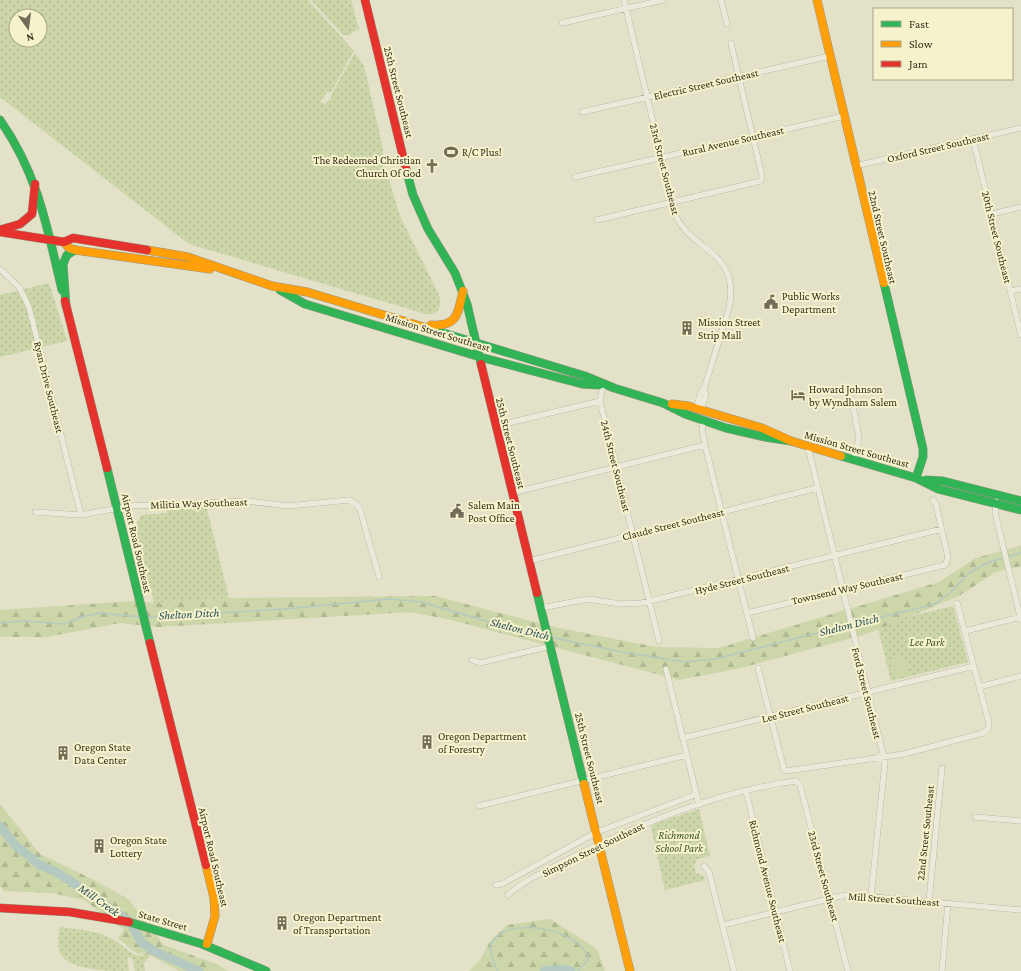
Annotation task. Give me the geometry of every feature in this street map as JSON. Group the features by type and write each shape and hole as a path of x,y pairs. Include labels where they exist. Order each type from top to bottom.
{"main road":[{"name":"25th Street Southeast","path":"365,0 413,195 426,226 451,265 463,291 630,971"},
{"name":"22nd Street Southeast","path":"817,0 923,449 923,457 916,478"},
{"name":"Airport Road Southeast","path":"0,120 21,150 35,184 117,508 215,906 214,921 207,944"},
{"path":"0,231 20,224 32,214 35,184"},
{"name":"Mission Street Southeast","path":"0,231 64,242 73,238 188,257 224,271 272,286 307,292 585,376 603,385 664,404 687,415 770,439 791,441"},
{"name":"Mission Street Southeast","path":"64,242 69,248 75,250 224,271"},
{"path":"66,306 63,264 67,255 75,250"},
{"name":"Mission Street Southeast","path":"272,286 305,304 480,356 582,384 603,385"},
{"path":"405,321 441,327 448,326 453,322 458,314 463,291"},
{"name":"Mission Street Southeast","path":"664,404 699,409 772,431 791,441 808,447 916,478 943,482 1021,501"},
{"path":"704,420 708,417 729,418"},
{"name":"Mission Street Southeast","path":"916,478 938,489 1021,510"},
{"name":"State Street","path":"0,908 59,910 103,916 148,926 207,944 266,971"}],"street":[{"name":"23rd Street Southeast","path":"624,0 675,214 682,227 694,239 714,254 725,268 729,283 731,294 729,308 704,390 706,395 699,409"},
{"path":"562,23 663,0"},
{"path":"721,0 727,24"},
{"path":"597,220 761,181 762,176 731,44"},
{"name":"Electric Street Southeast","path":"582,112 830,56"},
{"name":"Rural Avenue Southeast","path":"575,177 844,116"},
{"name":"Oxford Street Southeast","path":"855,166 1021,128"},
{"name":"20th Street Southeast","path":"973,139 1021,335"},
{"path":"992,214 1021,207"},
{"name":"Ryan Drive Southeast","path":"0,269 19,287 29,307 81,515"},
{"path":"1010,291 1021,289"},
{"name":"24th Street Southeast","path":"603,385 600,400 659,641"},
{"path":"852,399 859,439 853,460"},
{"path":"496,426 600,400"},
{"path":"704,420 702,429 705,445 753,638"},
{"path":"512,493 705,445"},
{"name":"Ford Street Southeast","path":"808,447 885,766 871,896"},
{"name":"Claude Street Southeast","path":"529,561 818,488"},
{"path":"965,631 1021,618 995,513 997,495"},
{"name":"Militia Way Southeast","path":"35,512 81,515 117,508 247,500 288,506 349,500 356,504 360,509 379,577"},
{"path":"933,500 936,504 942,529"},
{"name":"Hyde Street Southeast","path":"542,608 588,599 629,605 650,601 942,529"},
{"name":"Townsend Way Southeast","path":"746,612 942,566 947,563 948,558 942,529"},
{"path":"758,668 785,771 883,758 983,733 988,729 989,723 957,603"},
{"path":"472,660 480,663 551,646"},
{"name":"Lee Street Southeast","path":"683,738 974,666"},
{"path":"666,669 699,805"},
{"path":"979,687 1021,676"},
{"path":"479,806 687,755"},
{"name":"22nd Street Southeast","path":"929,901 942,768"},
{"name":"23rd Street Southeast","path":"798,781 831,899 848,971"},
{"name":"Simpson Street Southeast","path":"508,895 517,887 600,844 646,824 699,805 746,791 798,781"},
{"name":"Richmond Avenue Southeast","path":"746,791 790,971"},
{"name":"Simpson Street Southeast","path":"496,885 502,884 597,832 696,794"},
{"path":"975,817 1021,821"},
{"path":"704,866 708,872 734,971"},
{"name":"Mill Street Southeast","path":"722,925 852,895 1021,910"},
{"path":"942,971 948,903"}],"green space":[{"path":"0,0 308,0 354,51 331,92 327,92 320,102 325,104 331,98 332,93 355,53 364,66 382,144 384,163 400,216 439,295 440,306 437,312 426,314 189,244 0,97"},
{"path":"311,0 351,0 358,26 360,28 349,35 343,35"},
{"path":"49,283 67,341 0,357 0,295"},
{"path":"206,505 229,598 154,603 135,528 141,515 167,513 166,509"},
{"path":"1021,546 1021,566 996,572 959,596 867,634 741,668 679,680 451,620 411,612 158,627 120,623 47,637 0,637 0,610 133,601 154,603 228,598 435,596 554,627 656,647 719,648 939,582 976,558"},
{"name":"Lee Park","path":"953,606 968,662 891,681 877,624"},
{"path":"904,656 909,674 895,677 891,659"},
{"path":"0,804 40,854 92,879 128,899 164,945 219,965 228,971 179,971 146,953 139,954 133,951 118,938 124,930 84,900 52,893 4,891 0,886"},
{"name":"Richmond School Park","path":"699,809 710,856 697,859 694,866 696,873 704,876 705,880 665,890 651,827 654,824"},
{"path":"550,919 597,949 605,971 469,971 480,960 491,940 507,925"},
{"path":"62,927 89,931 108,937 134,954 142,955 146,953 150,956 144,963 145,971 135,971 132,957 127,958 129,971 91,969 72,963 65,959 59,950 59,928"}],"waterway":[{"name":"Shelton Ditch","path":"1007,557 1021,553"},
{"name":"Shelton Ditch","path":"853,624 935,604 951,592 969,573 987,563 1003,558"},
{"name":"Shelton Ditch","path":"148,617 285,609 390,599 421,602 510,628 544,635"},
{"name":"Shelton Ditch","path":"0,623 25,621 64,624 85,616 100,613 140,617"},
{"name":"Shelton Ditch","path":"550,637 622,652 685,662 715,659 849,625"},
{"name":"Mill Creek","path":"0,826 15,845 40,865 69,880 124,918 133,927 141,942 154,951 199,971"},
{"path":"498,971 494,964 490,948 497,937 509,930 525,928 542,929 559,933 574,940 584,949 588,960 578,971"},
{"name":"Mill Creek","path":"544,971 560,969 571,971"}],"traffic: fast":[{"path":"0,120 24,160 40,202 62,290"},
{"path":"406,169 413,195 428,229 455,273 467,304 481,364"},
{"path":"66,306 63,264 67,255 75,250"},
{"path":"884,283 923,449 923,457 916,478"},
{"path":"280,290 305,304 480,357 582,384 599,385"},
{"path":"427,328 585,376 614,388 663,403 685,414 726,428 791,441"},
{"path":"841,456 916,478 938,489 1021,510"},
{"path":"107,468 150,643"},
{"path":"926,480 943,481 1021,501"},
{"path":"537,593 584,784"},
{"path":"129,922 202,944 266,971"}],"traffic: slow":[{"path":"817,0 884,283"},
{"path":"64,242 69,248 75,250 210,269"},
{"path":"147,250 188,257 272,286 307,292 427,328"},
{"path":"431,325 447,324 452,321 458,312 463,291"},
{"path":"672,404 688,406 762,428 791,441 841,456"},
{"path":"584,784 630,971"},
{"path":"206,865 214,898 215,916 207,944"}],"traffic: jam":[{"path":"365,0 406,169"},
{"path":"0,230 20,224 32,214 35,184"},
{"path":"0,232 64,242 73,238 147,250"},
{"path":"65,301 107,468"},
{"path":"481,364 537,593"},
{"path":"150,643 206,865"},
{"path":"0,908 70,912 129,922"}],"place":[{"name":"R/C Plus!","path":"451,152"},
{"name":"The Redeemed Christian Church Of God","path":"432,166"},
{"name":"Public Works Department","path":"771,302"},
{"name":"Mission Street Strip Mall","path":"687,328"},
{"name":"Howard Johnson by Wyndham Salem","path":"798,395"},
{"name":"Salem Main Post Office","path":"457,511"},
{"name":"Oregon Department of Forestry","path":"427,742"},
{"name":"Oregon State Data Center","path":"63,753"},
{"name":"Oregon State Lottery","path":"99,846"},
{"name":"Oregon Department of Transportation","path":"282,923"}]}
